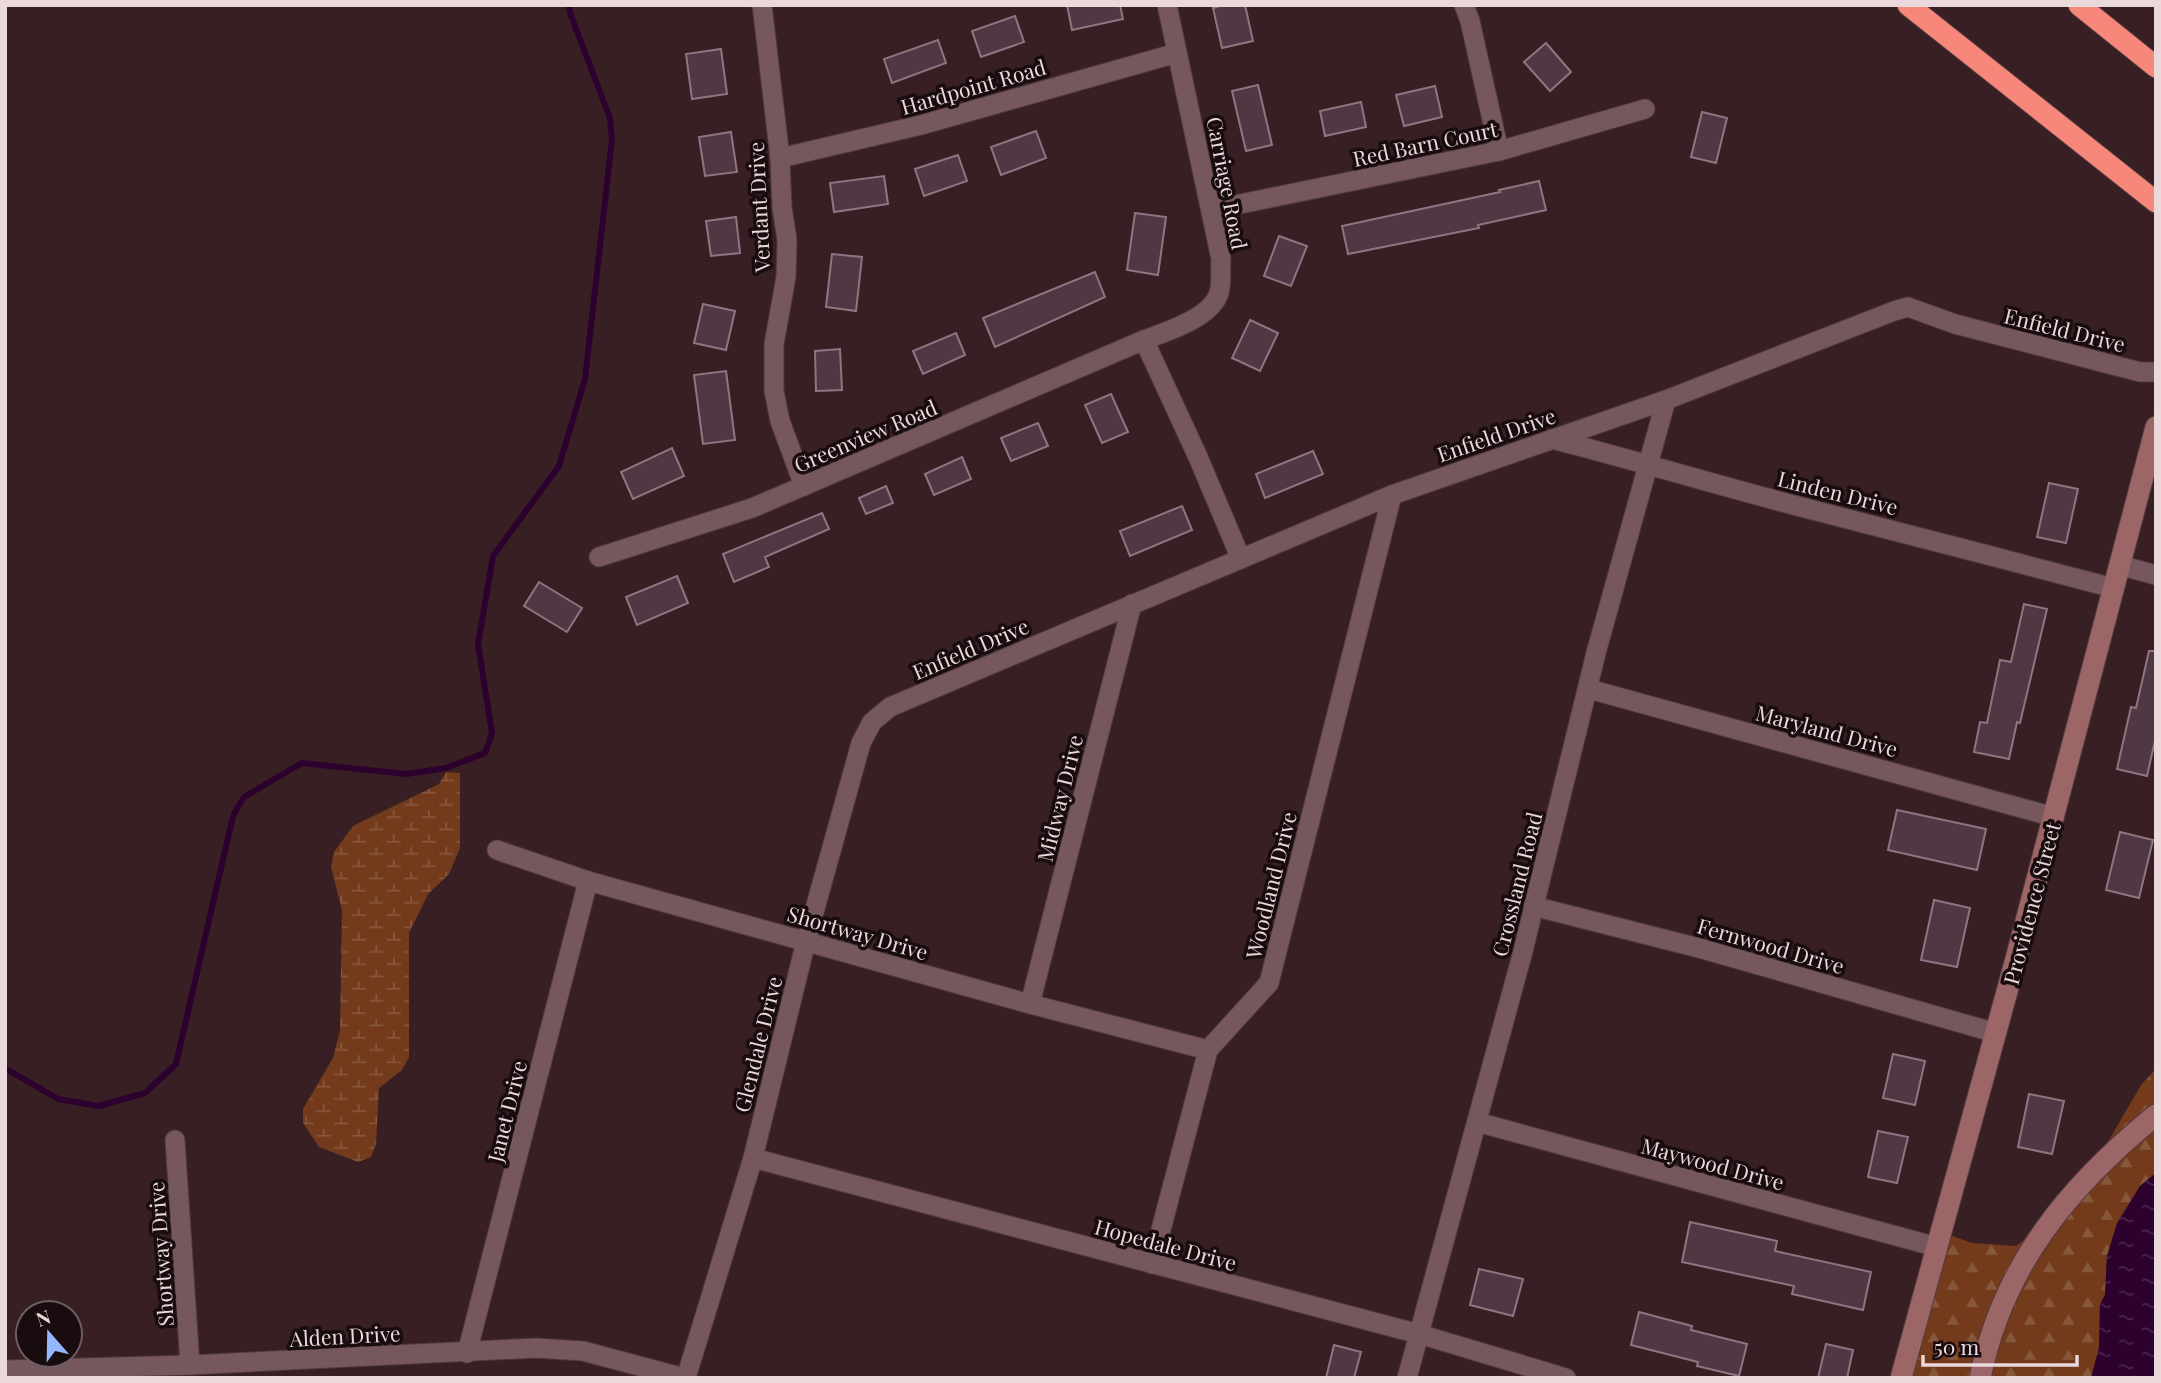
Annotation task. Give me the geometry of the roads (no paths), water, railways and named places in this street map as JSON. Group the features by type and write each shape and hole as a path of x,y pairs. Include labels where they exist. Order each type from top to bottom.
{"highway":[{"path":"1908,5 2156,202"},
{"path":"2079,5 2156,67"}],"main road":[{"name":"Providence Street","path":"1901,1378 2054,817 2156,427"},
{"path":"1980,1378 2003,1304 2032,1246 2062,1204 2081,1183 2122,1142 2156,1115"}],"street":[{"name":"Verdant Drive","path":"762,5 787,240 786,276 774,344 774,391 780,421 804,486"},
{"name":"Carriage Road","path":"1144,340 1195,318 1214,302 1219,293 1221,259 1167,5"},
{"path":"1464,5 1470,21 1499,151"},
{"name":"Hardpoint Road","path":"780,158 922,125 1177,53"},
{"name":"Red Barn Court","path":"1211,210 1499,151 1644,109"},
{"name":"Enfield Drive","path":"872,722 890,706 1392,495 1666,400 1908,307 1969,328 2140,372 2156,372"},
{"path":"1144,340 1241,559"},
{"name":"Greenview Road","path":"599,557 752,508 1144,340"},
{"name":"Crossland Road","path":"1407,1378 1477,1122 1596,653 1666,400"},
{"name":"Linden Drive","path":"1551,439 2113,588"},
{"name":"Woodland Drive","path":"1152,1264 1209,1050 1269,983 1392,495"},
{"path":"2119,565 2156,575"},
{"name":"Midway Drive","path":"1030,1004 1132,604"},
{"name":"Maryland Drive","path":"1589,689 2054,817"},
{"name":"Glendale Drive","path":"685,1378 752,1158 806,941 860,743 872,722"},
{"name":"Shortway Drive","path":"497,850 589,881 1030,1004 1209,1050"},
{"name":"Janet Drive","path":"467,1353 589,881"},
{"name":"Fernwood Drive","path":"1533,906 1699,947 1996,1033"},
{"name":"Maywood Drive","path":"1477,1122 1937,1248"},
{"name":"Shortway Drive","path":"175,1140 190,1365"},
{"name":"Hopedale Drive","path":"752,1158 1419,1334 1566,1378"},
{"name":"Alden Drive","path":"5,1370 78,1372 536,1348 583,1352 685,1378"}],"water":[{"path":"2156,1173 2156,1378 2091,1378 2099,1348 2100,1304 2105,1295 2107,1256 2117,1223 2140,1186"}],"waterway":[{"path":"5,1068 58,1099 99,1106 145,1093 176,1064 233,816 244,797 302,763 406,774 446,768 485,753 492,733 478,644 493,556 559,466 585,379 612,139 610,118 569,5"}]}
